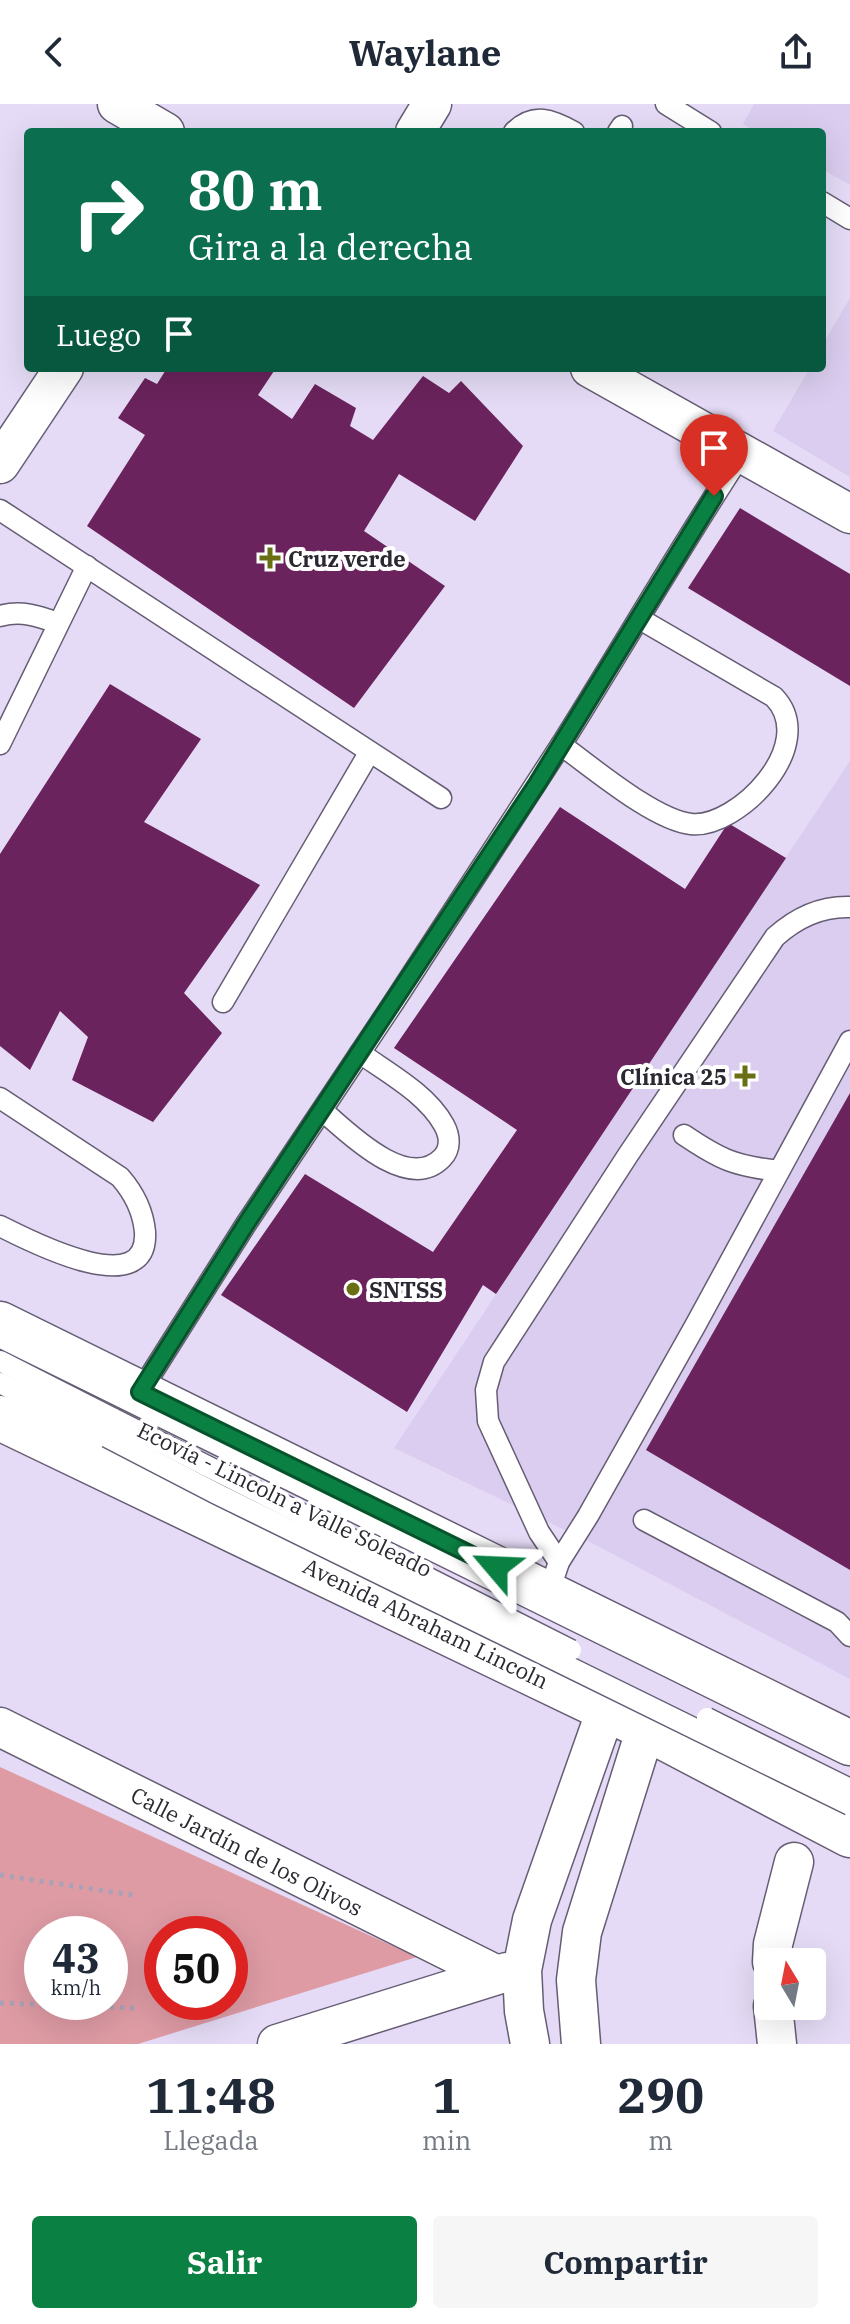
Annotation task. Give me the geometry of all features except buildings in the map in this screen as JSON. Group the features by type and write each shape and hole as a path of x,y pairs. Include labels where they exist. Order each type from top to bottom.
{"main road":[{"path":"0,1324 121,1416 553,1577 850,1743"},
{"name":"Avenida Abraham Lincoln","path":"0,1418 646,1728 850,1835"}],"street":[{"path":"117,104 158,128"},
{"path":"417,128 432,104"},
{"path":"0,464 61,372"},
{"path":"597,372 850,514"},
{"path":"530,2044 524,2011 508,1972 532,1920 606,1710"},
{"name":"Calle Jardín de los Olivos","path":"0,1727 508,1972"},
{"path":"581,2044 576,1980 582,1932 646,1728"},
{"path":"773,1948 794,1862"},
{"path":"548,1872 593,1891"},
{"path":"277,2044 508,1972"},
{"path":"774,2020 777,2044"}],"lane":[{"path":"666,104 705,128"},
{"path":"518,128 534,119 545,119 565,128"},
{"path":"826,204 850,219"},
{"path":"121,1416 561,745 742,453"},
{"path":"0,510 441,798"},
{"path":"0,744 87,566"},
{"path":"0,616 16,612 34,614 58,623"},
{"path":"561,745 653,809 692,824 730,811 765,782 778,765 787,746 789,721 774,697 640,619"},
{"path":"223,1002 369,753"},
{"path":"553,1577 539,1532 488,1421 486,1390 494,1362 767,947 789,924 801,918 819,911 850,907"},
{"path":"553,1577 850,1041"},
{"path":"323,1111 378,1155 405,1169 428,1168 445,1155 449,1146 448,1134 432,1110 411,1090 360,1053"},
{"path":"0,1098 120,1177 134,1192 145,1240 141,1253 132,1260 102,1265 60,1255 0,1226"},
{"path":"684,1135 716,1157 742,1167 779,1171"},
{"path":"0,1361 121,1416 850,1789"},
{"name":"Ecovía - Lincoln a Valle Soleado","path":"0,1383 121,1416 217,1494 850,1805"},
{"path":"644,1520 837,1622 850,1636"}],"path":[{"path":"0,1875 133,1895"},
{"path":"0,2003 134,2008"}],"shaded area":[{"path":"754,104 850,104 850,185 826,171 826,128 750,128 743,124"},
{"path":"850,298 850,477 773,431 808,372 826,372 826,339"},
{"name":"Clínica 25","path":"850,761 850,1679 594,1544 394,1448"},
{"path":"0,1767 417,1957 248,2010 248,1916 144,1916 144,2020 215,2020 138,2044 0,2044"}],"place":[{"name":"Cruz verde","path":"270,558"},
{"name":"Clínica 25","path":"745,1076"},
{"name":"SNTSS","path":"353,1289"}],"route":[{"path":"496,1567 140,1392 246,1224 537,784 714,496"}]}
